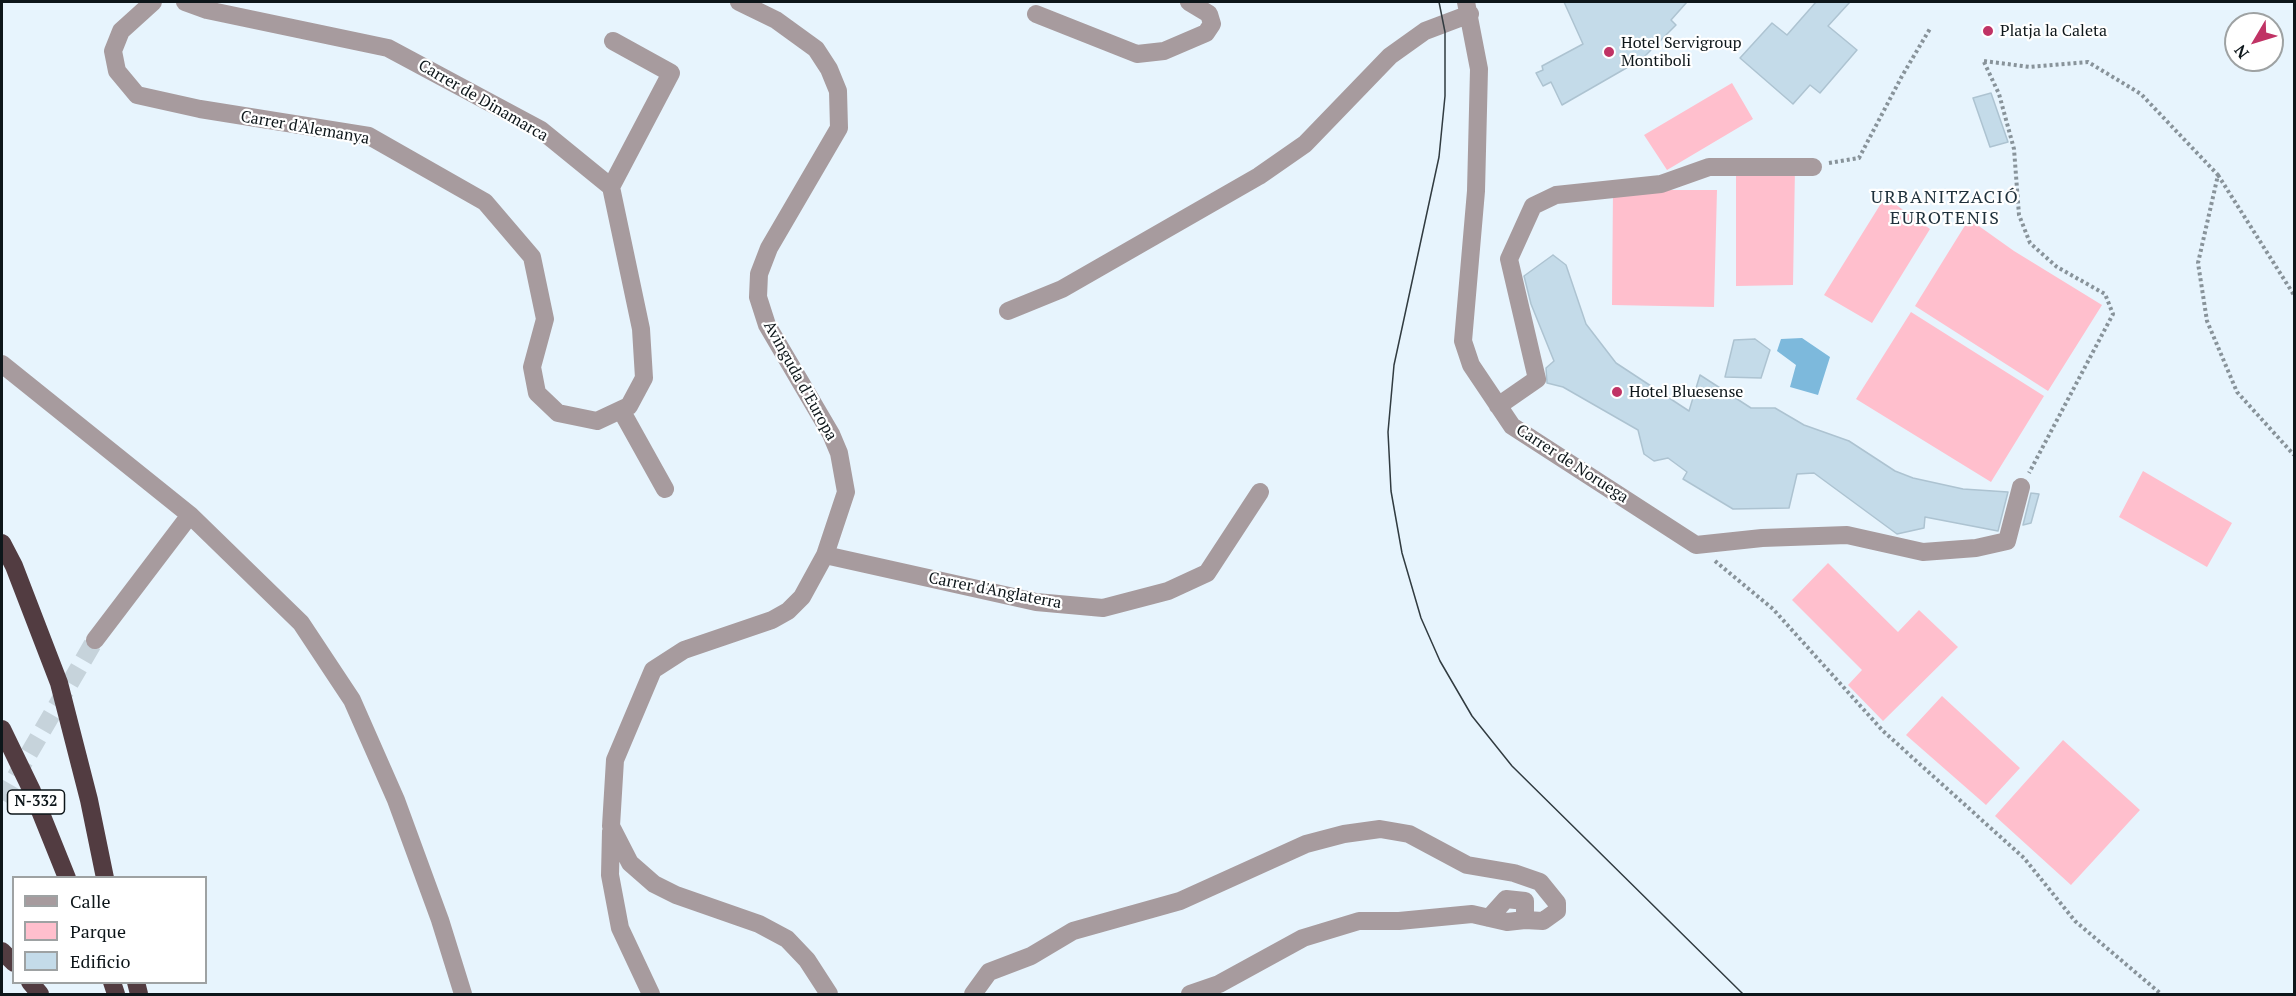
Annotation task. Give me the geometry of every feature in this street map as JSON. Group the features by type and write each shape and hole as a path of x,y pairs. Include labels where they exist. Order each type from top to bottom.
{"highway":[{"path":"2,543 14,566 59,683 84,779 105,876"},
{"name":"N-332","path":"2,729 32,791 66,876"}],"street":[{"name":"Carrer d'Alemanya","path":"153,2 121,31 113,51 117,72 137,95 200,110 369,136 485,202 532,257 545,318 532,367 537,393 558,414 597,421 621,410"},
{"name":"Carrer de Dinamarca","path":"185,2 207,10 388,48 541,130 611,187"},
{"name":"Avinguda d'Europa","path":"651,994 620,928 610,875 615,760 654,670 684,650 772,620 788,611 802,597 825,555 846,492 845,474 831,434 767,325 758,297 759,274 769,248 839,128 838,91 829,69 816,50 776,20 739,2"},
{"path":"1036,14 1137,54 1164,51 1206,33 1212,24 1209,14 1190,2"},
{"path":"1008,311 1062,289 1259,176 1305,144 1390,56 1425,31 1464,11"},
{"name":"Carrer de Noruega","path":"1464,11 1479,69 1476,191 1463,341 1471,365 1512,426 1696,545"},
{"path":"613,41 671,73 611,187 641,329 644,378 629,406 621,410 665,489"},
{"path":"1498,406 1537,379 1509,259 1533,206 1556,195 1661,184 1709,167 1813,167"},
{"path":"2,364 190,515 301,622 352,700 396,800 440,920 463,994"},
{"path":"1696,545 1762,538 1847,535 1923,552 1976,548 2007,541 2012,529 2021,487"},
{"name":"Carrer d'Anglaterra","path":"825,555 1036,602 1103,608 1168,591 1208,573 1260,492"},
{"path":"94,640 190,515"},
{"path":"611,826 630,863 654,884 676,895 759,924 787,939 807,960 829,994"},
{"path":"973,994 989,972 1031,956 1073,931 1180,902 1306,844 1344,834 1380,829 1409,834 1467,865 1514,873 1540,882 1557,903 1557,911 1543,921 1508,922 1472,914 1399,921 1359,921 1303,938 1220,984 1190,994"}],"path":[{"path":"1813,167 1859,158 1902,76 1931,27"},
{"path":"2021,487 2113,314 2105,294 2057,267 2030,243 2019,215 2014,149 1999,94 1984,62 2030,68 2088,62 2141,94 2218,175 2295,296"},
{"path":"2218,175 2198,263 2207,321 2238,392 2295,456"},
{"path":"1696,545 1773,609 1883,731 2024,858 2075,921 2161,994"}],"green space":[{"path":"1732,83 1753,119 1667,170 1644,135"},
{"path":"1736,168 1795,168 1793,285 1736,286"},
{"path":"1613,190 1717,190 1714,307 1612,305"},
{"path":"1885,197 1930,229 1872,323 1824,295"},
{"path":"1969,219 2014,251 2102,305 2048,391 1915,306"},
{"path":"1911,312 2044,396 1991,482 1856,399"},
{"path":"2143,471 2232,523 2207,567 2119,517"},
{"path":"1828,563 1898,632 1919,610 1958,647 1883,721 1848,685 1862,670 1792,600"},
{"path":"1942,696 2020,768 1986,805 1906,735"},
{"path":"2063,740 2140,810 2071,885 1995,816"}],"water":[{"path":"1802,338 1830,357 1818,395 1790,387 1796,365 1777,351 1781,339"}],"building":[{"name":"Hotel Servigroup Montiboli","path":"1564,2 1687,2 1671,20 1676,25 1642,59 1562,105 1551,82 1543,86 1536,73 1543,70 1542,66 1583,44"},
{"path":"1816,2 1850,2 1828,26 1857,50 1820,93 1810,85 1793,104 1740,58 1772,23 1787,35"},
{"path":"1991,93 2008,142 1990,147 1973,98"},
{"name":"Hotel Bluesense","path":"1553,255 1566,265 1586,324 1616,363 1689,411 1700,375 1751,408 1775,408 1804,425 1849,441 1895,471 1913,478 1963,489 2008,492 1998,531 1925,517 1924,528 1897,534 1814,473 1797,474 1789,508 1733,509 1683,479 1687,472 1668,458 1654,461 1644,454 1638,430 1563,387 1547,383 1546,368 1554,361 1531,304 1524,276"},
{"path":"1755,339 1770,350 1761,378 1725,377 1734,340"},
{"path":"2031,493 2039,494 2031,523 2023,525"}],"tunnel":[{"path":"2,800 95,640"}],"tram line":[{"path":"1439,2 1445,32 1445,96 1439,157 1394,365 1388,432 1391,491 1402,553 1421,618 1440,661 1472,716 1512,766 1743,994"}],"place":[{"name":"Platja la Caleta","path":"1988,31"},
{"name":"Hotel Servigroup Montiboli","path":"1609,52"},
{"name":"Hotel Bluesense","path":"1617,392"}],"district":[{"name":"URBANITZACIÓ EUROTENIS","path":"1945,208"}]}
